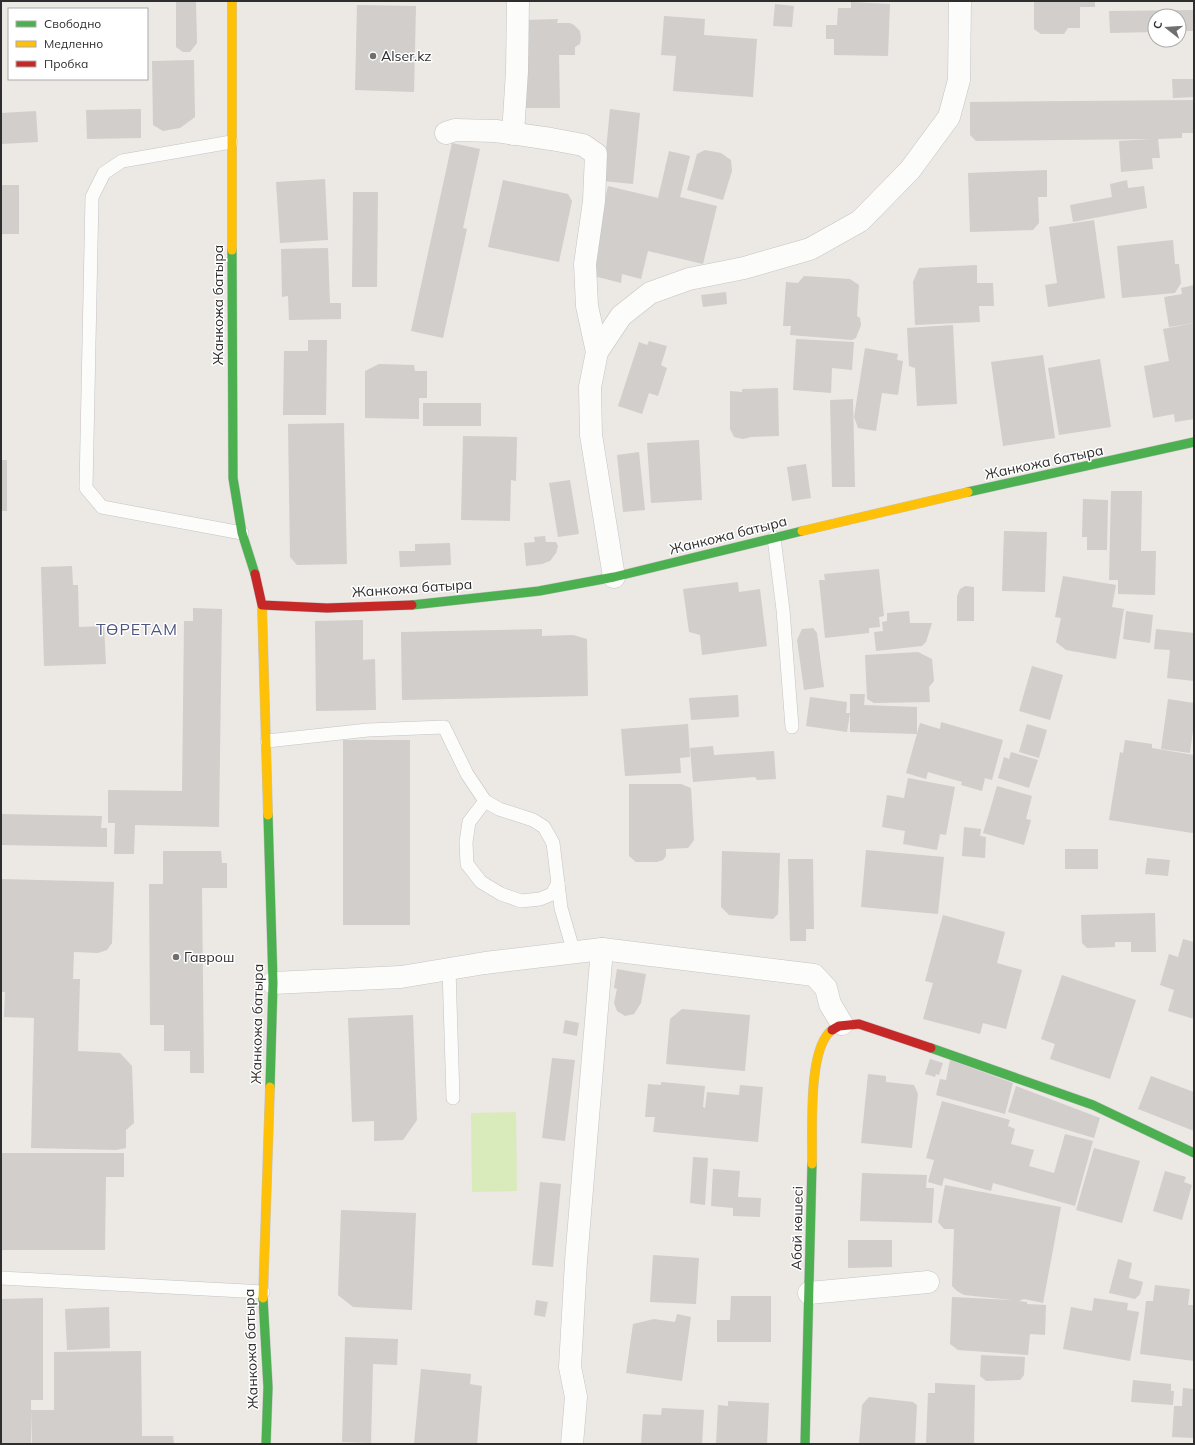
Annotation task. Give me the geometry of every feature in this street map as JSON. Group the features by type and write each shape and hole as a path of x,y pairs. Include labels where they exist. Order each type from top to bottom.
{"street":[{"name":"Жанкожа батыра","path":"232,1 231,142 233,478 242,533 251,560 262,606 273,983 263,1292 268,1387 266,1444"},
{"path":"513,134 518,71 518,1"},
{"path":"614,577 591,435 590,387 598,352 621,316 650,294 689,279 744,268 810,248 860,221 910,170 949,117 959,80 960,1"},
{"path":"446,133 455,130 513,134 583,145 596,154 594,201 585,264 587,306 598,352"},
{"name":"Жанкожа батыра","path":"262,606 328,608 411,605 539,591 614,577 899,507 1115,461 1194,442"},
{"path":"273,983 401,977 602,948 814,975 826,988 830,1004 842,1024 859,1024 1002,1072 1093,1105 1194,1153"},
{"path":"572,1444 576,1397 570,1368 576,1261 602,948"},
{"name":"Абай көшесі","path":"805,1444 815,1064 820,1043 827,1033 842,1024"},
{"path":"809,1293 928,1282"}],"lane":[{"path":"231,142 122,161 104,173 92,197 86,488 102,506 242,533"},
{"path":"774,538 783,610 792,727"},
{"path":"267,741 368,730 444,727 467,774 485,802 498,809 533,820 544,827 553,843 561,908 574,952"},
{"path":"485,802 469,822 466,842 467,864 481,882 501,894 521,901 540,899 552,894 558,883"},
{"path":"449,969 453,1098"},
{"path":"1,1278 263,1292"}],"green space":[{"path":"516,1112 517,1191 472,1192 471,1113"}],"building":[{"path":"176,1 196,1 197,43 190,52 183,52 176,47"},
{"path":"1034,1 1095,1 1095,7 1080,7 1080,28 1068,28 1064,34 1041,34 1034,29"},
{"path":"851,2 890,4 888,56 834,55 834,39 826,39 826,25 837,25 838,8 851,8"},
{"path":"775,4 794,6 792,27 773,26"},
{"path":"357,5 416,6 414,92 355,90"},
{"path":"1187,10 1194,10 1194,31 1187,31"},
{"path":"1109,11 1147,11 1147,32 1110,33"},
{"path":"664,16 705,19 704,35 757,39 753,97 673,91 676,56 661,55"},
{"path":"558,19 557,23 570,23 574,25 580,31 581,38 580,44 575,47 575,55 559,55 560,108 525,108 524,20"},
{"path":"194,60 195,117 180,128 163,131 153,125 152,61"},
{"path":"1172,79 1194,79 1194,97 1173,98"},
{"path":"1194,100 1194,133 1182,133 1182,138 1158,139 1160,158 1152,158 1153,169 1121,172 1119,141 1151,139 976,141 970,135 970,102"},
{"path":"141,109 141,138 87,139 86,110"},
{"path":"610,109 640,113 633,184 603,181"},
{"path":"36,111 38,142 1,144 1,113"},
{"path":"452,143 480,149 463,228 467,229 443,338 411,331"},
{"path":"705,150 721,153 731,160 732,171 723,200 687,190 697,154"},
{"path":"669,151 690,156 680,197 717,206 703,264 648,251 641,279 622,274 621,283 586,274 608,186 658,198"},
{"path":"1047,170 1047,197 1038,197 1039,223 1033,230 970,232 968,173"},
{"path":"325,179 328,240 280,243 276,182"},
{"path":"503,180 568,194 572,201 559,262 488,247"},
{"path":"1127,180 1128,188 1144,186 1147,208 1073,222 1070,205 1112,197 1110,184"},
{"path":"1,185 19,185 19,234 1,234"},
{"path":"353,192 378,192 377,287 352,287"},
{"path":"1094,220 1105,298 1048,307 1045,285 1057,283 1049,227"},
{"path":"1173,240 1175,264 1179,264 1181,283 1175,293 1122,298 1117,246"},
{"path":"328,248 330,303 341,303 341,319 289,320 288,296 282,297 281,249"},
{"path":"977,265 977,283 993,283 994,306 979,306 980,322 915,325 913,282 919,268"},
{"path":"804,276 850,279 859,285 857,316 860,318 861,325 856,338 852,340 790,335 791,326 783,326 786,282 798,283"},
{"path":"1194,285 1194,323 1169,327 1164,297 1182,294 1181,288"},
{"path":"726,292 727,304 703,307 701,295"},
{"path":"1194,323 1194,419 1175,422 1174,414 1153,418 1144,366 1169,361 1163,329"},
{"path":"953,325 957,404 917,406 915,368 909,366 907,328"},
{"path":"796,339 854,342 852,370 832,368 831,393 793,390"},
{"path":"308,340 327,340 326,415 283,415 284,351 308,351"},
{"path":"649,341 667,346 661,365 667,368 658,396 649,393 642,414 618,406 639,342 647,345"},
{"path":"865,348 898,354 897,360 903,361 898,395 882,393 876,431 858,428 854,417"},
{"path":"1043,355 1055,438 1003,446 991,362"},
{"path":"1100,359 1111,427 1059,435 1048,368"},
{"path":"379,364 414,365 415,371 427,371 427,398 419,398 419,419 365,418 365,371"},
{"path":"778,388 779,436 751,437 743,439 734,437 730,429 730,391 742,392 742,389"},
{"path":"853,399 855,487 832,487 830,400"},
{"path":"423,403 481,403 481,426 423,426"},
{"path":"344,423 347,564 297,565 290,557 288,424"},
{"path":"463,436 517,437 516,481 511,480 510,521 461,520"},
{"path":"699,440 702,500 651,503 647,443"},
{"path":"639,452 645,510 623,512 617,455"},
{"path":"1,460 7,460 7,511 1,511"},
{"path":"806,464 811,498 792,501 787,467"},
{"path":"570,480 579,534 558,537 549,483"},
{"path":"1111,491 1142,491 1141,551 1156,551 1155,595 1118,594 1118,580 1109,580"},
{"path":"1083,499 1108,500 1107,550 1087,550 1087,537 1082,537"},
{"path":"1004,531 1047,532 1045,592 1002,591"},
{"path":"545,536 546,542 556,542 558,546 556,553 550,561 542,564 526,566 524,543 535,542 534,537"},
{"path":"450,543 451,565 400,567 399,551 415,551 415,544"},
{"path":"72,566 73,585 78,585 79,627 104,626 106,664 44,666 41,567"},
{"path":"879,569 884,616 879,617 880,627 869,628 869,633 825,638 819,580 825,580 824,574"},
{"path":"1063,576 1116,585 1112,607 1124,609 1116,659 1066,650 1056,642 1061,618 1055,617"},
{"path":"738,582 739,592 760,589 767,646 702,655 700,635 689,632 683,589"},
{"path":"965,586 974,587 974,621 957,621 957,596 960,589"},
{"path":"193,608 222,609 219,827 135,825 134,854 114,854 115,823 108,823 108,790 182,791 184,621 193,621"},
{"path":"909,611 910,623 932,623 926,642 922,646 876,651 874,632 883,631 882,622 887,621 887,613"},
{"path":"1126,611 1153,615 1150,643 1123,639"},
{"path":"363,620 363,660 375,659 376,710 316,711 315,621"},
{"path":"813,628 817,633 824,687 804,690 797,640 802,629"},
{"path":"542,629 542,636 573,635 587,639 588,696 402,700 401,632"},
{"path":"1156,629 1194,633 1194,681 1167,678 1170,650 1154,649"},
{"path":"918,652 932,659 934,681 929,687 930,702 874,703 867,699 865,655"},
{"path":"1032,666 1063,675 1050,720 1019,711"},
{"path":"850,694 865,694 864,705 917,707 917,734 850,732"},
{"path":"738,695 739,717 691,720 689,698"},
{"path":"810,697 847,702 846,713 850,713 847,732 806,726"},
{"path":"1168,699 1194,703 1194,723 1190,753 1161,749"},
{"path":"941,722 1003,740 992,780 985,778 982,791 961,785 962,782 928,772 926,779 906,773 920,723 940,729"},
{"path":"688,724 690,757 680,758 681,773 625,776 621,729"},
{"path":"1027,724 1047,730 1039,758 1019,752"},
{"path":"343,740 410,740 410,925 343,925"},
{"path":"1125,740 1152,744 1152,748 1194,755 1194,832 1192,833 1109,820 1120,752 1123,753"},
{"path":"713,746 714,755 774,751 776,779 757,780 755,777 693,782 690,748"},
{"path":"1011,752 1038,760 1029,788 998,778 1004,757 1009,759"},
{"path":"908,778 955,787 946,835 940,834 937,850 903,844 905,831 882,827 887,795 904,798"},
{"path":"629,784 681,784 691,788 694,840 688,848 666,849 666,856 663,860 657,862 636,862 629,856"},
{"path":"997,786 1032,796 1026,819 1031,820 1024,845 983,833"},
{"path":"1,814 102,816 101,828 107,828 107,847 1,845"},
{"path":"964,827 981,829 980,836 986,837 985,858 962,856"},
{"path":"1065,849 1098,849 1098,869 1065,869"},
{"path":"866,850 944,857 938,914 861,907"},
{"name":"Гаврош","path":"163,851 221,851 222,863 227,863 227,888 202,888 204,1073 190,1073 190,1051 164,1051 164,1025 150,1025 149,884 163,884"},
{"path":"722,851 780,853 778,914 773,919 729,915 721,907"},
{"path":"1147,858 1170,860 1168,876 1145,874"},
{"path":"788,859 813,859 814,929 806,929 806,941 790,941"},
{"path":"1,879 114,882 112,943 107,950 98,953 74,952 73,979 80,979 78,1051 120,1053 132,1066 134,1123 126,1130 126,1148 116,1150 31,1148 34,1018 4,1017 5,992 1,992"},
{"path":"1155,913 1156,952 1131,952 1131,942 1115,942 1115,947 1087,948 1082,943 1081,915"},
{"path":"943,915 1005,932 997,963 1022,970 1006,1029 983,1023 980,1034 923,1019 933,983 925,981"},
{"path":"1183,939 1194,942 1194,1019 1168,1011 1174,990 1160,985 1169,954 1178,957"},
{"path":"617,969 646,974 641,1003 634,1014 625,1016 617,1011 614,1003 617,989 614,988"},
{"path":"1062,975 1136,1000 1110,1079 1050,1059 1055,1044 1041,1039"},
{"path":"682,1009 750,1015 745,1071 666,1064 670,1019"},
{"path":"413,1015 417,1120 403,1140 374,1141 374,1121 352,1122 348,1018"},
{"path":"565,1020 579,1023 577,1036 563,1033"},
{"path":"552,1058 575,1060 565,1141 542,1138"},
{"path":"930,1059 943,1063 939,1075 936,1074 935,1077 925,1074"},
{"path":"950,1060 1013,1083 1005,1114 936,1095 940,1079 946,1080"},
{"path":"868,1074 886,1076 886,1082 914,1085 918,1094 912,1148 861,1143"},
{"path":"1151,1076 1194,1092 1194,1131 1138,1109"},
{"path":"661,1082 705,1086 703,1107 705,1108 707,1092 739,1095 740,1085 763,1087 758,1142 653,1132 655,1117 645,1117 648,1084 661,1085"},
{"path":"1016,1086 1100,1118 1094,1138 1008,1112"},
{"path":"942,1101 1010,1120 1008,1126 1015,1129 1011,1144 1034,1150 1029,1166 1054,1173 1065,1134 1093,1141 1075,1206 993,1183 991,1191 944,1178 942,1186 928,1182 934,1160 926,1158"},
{"path":"1094,1148 1140,1161 1122,1223 1076,1210"},
{"path":"1,1153 124,1153 124,1177 106,1177 105,1250 1,1250"},
{"path":"693,1157 708,1158 705,1205 690,1203"},
{"path":"713,1169 740,1171 738,1197 761,1198 760,1217 733,1216 733,1208 711,1206"},
{"path":"1165,1171 1186,1177 1184,1182 1192,1185 1182,1220 1153,1211"},
{"path":"862,1173 927,1175 926,1188 934,1188 932,1223 860,1221"},
{"path":"540,1182 561,1184 553,1267 532,1265"},
{"path":"945,1185 1061,1207 1043,1303 1024,1299 1019,1301 1027,1302 1027,1304 1046,1305 1045,1335 1030,1334 1028,1355 958,1350 950,1344 952,1297 1012,1300 964,1295 952,1286 954,1229 944,1229 938,1222"},
{"path":"341,1210 416,1213 412,1310 353,1307 338,1295"},
{"path":"848,1240 892,1240 892,1267 848,1268"},
{"path":"653,1255 699,1258 696,1304 650,1302"},
{"path":"1118,1259 1132,1263 1129,1278 1143,1282 1140,1294 1135,1299 1109,1293"},
{"path":"1155,1285 1190,1289 1188,1305 1194,1305 1194,1361 1140,1354 1146,1301 1153,1301"},
{"path":"731,1296 771,1296 771,1342 717,1342 717,1320 730,1320"},
{"path":"43,1298 43,1400 31,1400 31,1444 1,1444 1,1299"},
{"path":"1094,1298 1128,1303 1127,1310 1139,1312 1130,1361 1063,1349 1071,1307 1092,1311"},
{"path":"536,1300 548,1302 545,1317 534,1315"},
{"path":"109,1307 110,1348 67,1350 65,1309"},
{"path":"677,1314 691,1317 682,1381 626,1373 633,1324 654,1319 675,1322"},
{"path":"345,1337 398,1339 397,1365 373,1364 371,1443 342,1442"},
{"path":"141,1351 142,1436 173,1436 174,1444 32,1444 31,1410 54,1410 54,1352"},
{"path":"981,1355 1025,1357 1024,1375 1020,1380 986,1381 980,1376"},
{"path":"421,1369 471,1374 470,1384 482,1386 477,1444 414,1444"},
{"path":"1133,1380 1171,1384 1171,1391 1174,1391 1173,1405 1131,1402"},
{"path":"935,1383 975,1385 974,1444 926,1444 928,1393 935,1393"},
{"path":"1183,1388 1194,1389 1194,1438 1172,1437 1174,1406 1182,1406"},
{"path":"869,1397 913,1402 917,1405 915,1444 859,1444 862,1405"},
{"path":"728,1401 769,1403 767,1444 716,1444 718,1405 728,1406"},
{"path":"662,1408 704,1410 702,1444 641,1444 643,1414 661,1415"}],"traffic: fast":[{"path":"232,250 233,478 242,533 255,574"},
{"path":"968,492 1194,442"},
{"path":"412,605 539,591 614,577 802,531"},
{"path":"268,815 273,983 270,1087"},
{"path":"931,1048 1093,1105 1194,1153"},
{"path":"805,1444 812,1164"},
{"path":"263,1298 268,1387 266,1444"}],"traffic: slow":[{"path":"232,1 232,250"},
{"path":"802,531 968,492"},
{"path":"262,605 268,815"},
{"path":"812,1164 812,1113 815,1072 818,1054 824,1040 832,1030"},
{"path":"263,1298 270,1087"}],"traffic: jam":[{"path":"255,574 262,605 327,608 412,605"},
{"path":"832,1030 839,1026 859,1024 931,1048"}],"place":[{"name":"Alser.kz","path":"373,56"},
{"name":"Гаврош","path":"176,957"}],"district":[{"name":"ТӨРЕТАМ","path":"137,629"}]}
